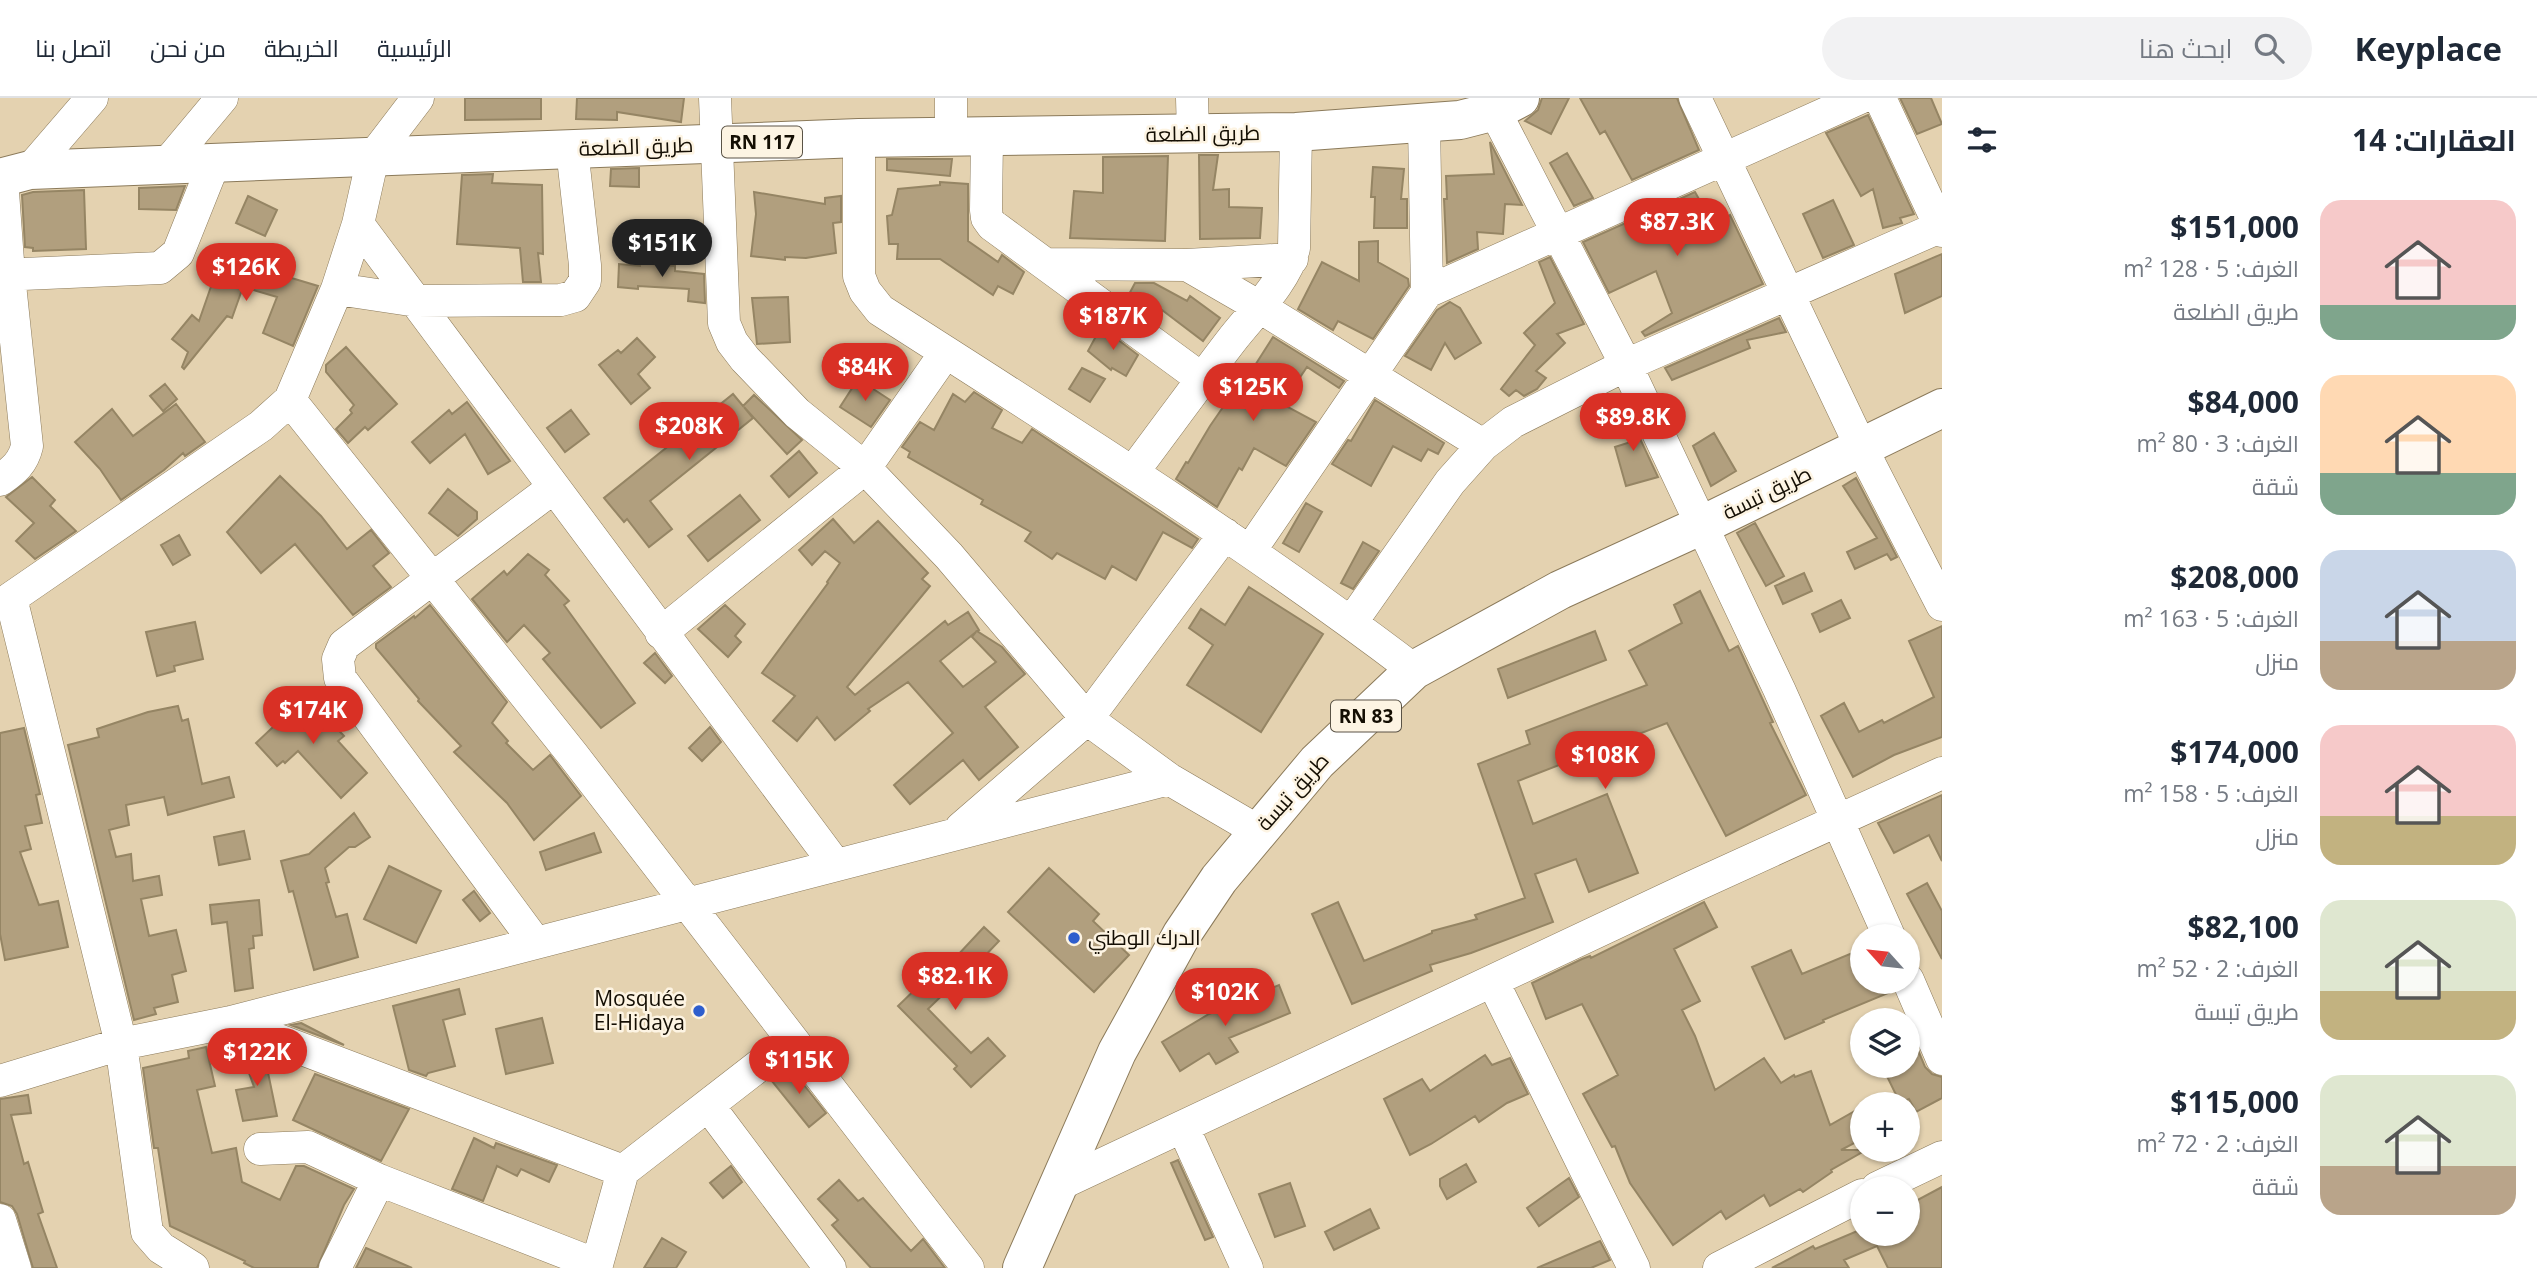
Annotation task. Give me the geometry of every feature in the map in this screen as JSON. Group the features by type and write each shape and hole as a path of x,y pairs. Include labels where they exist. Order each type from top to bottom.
{"main road":[{"name":"طريق الضلعة","path":"10,175 166,165 718,143 859,138 969,138 1193,116 1296,132 1460,120 1501,102"},
{"name":"طريق تبسة","path":"1022,1268 1117,1052 1182,933 1219,879 1317,762 1414,670 1560,590 1702,525 1942,408"}],"street":[{"path":"0,480 16,469 27,446 5,275 10,175 92,98"},
{"path":"166,165 222,98"},
{"path":"715,98 724,323 732,342 797,413 865,468 949,556 1087,719 1169,779 1258,831"},
{"path":"951,98 969,138 987,218 992,225 1202,379"},
{"path":"1695,98 1861,447 1942,605"},
{"path":"954,834 1087,719 1238,543 1370,375 1427,292 1860,98"},
{"path":"1351,623 1450,482 1483,445 1513,422 1626,365 1941,228 1880,98"},
{"path":"193,1268 161,1248 147,1232 121,1044 6,597 261,426 290,400 337,289 358,223 373,157 410,101"},
{"path":"1501,102 1557,235 1626,365 1702,525 1884,924"},
{"path":"1424,124 1427,292"},
{"path":"1133,472 1278,282 1292,259 1296,132"},
{"path":"859,138 859,276 880,310 1133,472 1238,543 1414,670"},
{"path":"337,289 417,301 561,300 575,296 585,281 585,265 572,149"},
{"path":"5,275 160,268 178,253 214,163"},
{"path":"358,223 835,864"},
{"path":"1046,264 1187,265 1292,259"},
{"path":"1187,265 1483,445"},
{"path":"662,633 865,468 946,352"},
{"path":"290,400 434,578 968,1268"},
{"path":"535,942 340,678 338,659 344,646 553,488"},
{"path":"1056,1186 1942,773"},
{"path":"0,1081 121,1044 231,1022 1169,779"},
{"path":"1493,982 1634,1268"},
{"path":"1914,994 1942,1059"},
{"path":"231,1022 623,1171"},
{"path":"260,1149 308,1147 379,1180 597,1267 623,1171 792,1040"},
{"path":"708,1105 830,1268"},
{"path":"1183,1127 1247,1268"},
{"path":"1902,1176 1942,1157"},
{"path":"335,1268 379,1180"},
{"path":"1719,1268 1850,1201"},
{"path":"0,1220 15,1268"}],"building":[{"path":"465,98 541,98 541,119 465,120"},
{"path":"577,98 684,98 681,122 617,112 617,120 576,119"},
{"path":"1542,98 1569,98 1551,134 1525,121 1538,110"},
{"path":"1580,98 1677,98 1699,150 1632,180 1605,131 1600,134"},
{"path":"1900,98 1931,98 1942,124 1917,134"},
{"path":"1868,115 1914,214 1900,218 1902,223 1883,228 1873,189 1861,196 1826,133"},
{"path":"1490,142 1522,205 1505,204 1503,234 1477,232 1478,249 1447,263 1444,199 1447,199 1446,176 1494,174"},
{"path":"1567,153 1593,198 1574,206 1550,163"},
{"path":"1199,155 1218,155 1213,190 1229,189 1229,207 1262,208 1260,238 1200,239"},
{"path":"1168,156 1165,241 1070,238 1074,191 1103,193 1103,157"},
{"path":"887,159 952,159 950,176 887,170"},
{"path":"1373,167 1404,169 1401,199 1407,199 1407,228 1374,228 1375,197 1371,197"},
{"path":"639,168 639,187 610,186 611,169"},
{"path":"493,174 492,183 542,185 543,254 538,253 541,282 523,282 520,248 457,244 462,175"},
{"path":"940,182 968,184 968,241 998,262 1002,255 1024,272 1013,294 998,286 993,295 940,259 897,259 898,244 889,244 887,216 892,215 898,189 940,185"},
{"path":"185,186 176,210 139,209 139,188"},
{"path":"84,190 86,249 33,251 33,248 25,247 22,195 33,192"},
{"path":"754,192 825,204 825,198 841,196 841,222 833,223 836,253 806,258 785,257 785,260 751,256 756,214"},
{"path":"1695,192 1714,226 1730,215 1763,284 1645,336 1642,332 1672,313 1656,271 1609,293 1583,242"},
{"path":"248,196 277,210 265,236 236,223"},
{"path":"1833,200 1854,245 1823,258 1803,214"},
{"path":"1378,241 1378,262 1408,279 1409,286 1373,339 1338,321 1333,330 1298,309 1322,262 1359,281 1359,242"},
{"path":"208,253 318,286 293,346 263,333 277,297 243,287 232,318 227,316 184,369 182,367 188,352 172,339 192,315 199,321 214,278 202,274"},
{"path":"1942,254 1942,296 1905,313 1895,274"},
{"path":"1550,257 1584,324 1557,334 1565,343 1536,371 1546,378 1537,389 1524,396 1516,390 1509,396 1501,389 1535,345 1524,333 1555,303 1539,262"},
{"path":"640,263 675,266 675,271 704,274 705,303 688,301 689,289 618,287 619,264 640,266"},
{"path":"1135,283 1154,283 1187,301 1190,296 1220,318 1203,341 1162,310 1156,322 1126,300"},
{"path":"788,297 790,342 757,344 752,298"},
{"path":"1450,302 1460,308 1481,343 1455,359 1445,343 1431,370 1405,356 1437,310"},
{"path":"1779,318 1786,332 1747,340 1750,348 1672,380 1665,368"},
{"path":"1101,327 1138,355 1126,376 1112,368 1111,370 1088,351"},
{"path":"1273,337 1344,381 1339,388 1307,367 1282,404 1316,422 1286,466 1254,448 1217,507 1176,479"},
{"path":"637,338 655,357 638,374 650,388 631,404 599,365 618,350 621,353"},
{"path":"346,347 397,404 368,430 365,427 348,443 336,429 352,413 350,410 354,405 326,372 326,365"},
{"path":"1082,368 1105,379 1090,402 1069,389"},
{"path":"858,379 890,400 871,427 840,407"},
{"path":"165,384 177,399 163,411 150,396"},
{"path":"974,392 1002,410 992,428 1022,443 1032,429 1198,539 1192,548 1163,532 1136,580 1112,566 1105,579 1057,553 1052,559 1025,541 1031,532 981,504 983,500 908,457 910,452 902,447 920,422 934,430 953,394 965,402"},
{"path":"733,394 743,406 754,395 802,440 787,454 744,407 753,418 650,501 672,529 649,547 627,519 624,522 604,498"},
{"path":"1620,396 1658,477 1626,486 1615,447 1634,441 1613,399"},
{"path":"1375,400 1444,443 1438,454 1428,449 1421,461 1393,446 1371,486 1332,464 1348,440 1351,441"},
{"path":"467,402 510,461 488,474 465,434 430,463 412,442 449,410 452,414"},
{"path":"176,404 205,442 185,456 183,453 121,500 100,469 75,442 112,409 133,436"},
{"path":"571,410 589,434 565,452 547,428"},
{"path":"1714,433 1736,471 1711,486 1693,446"},
{"path":"799,451 817,473 789,497 771,476"},
{"path":"280,476 321,516 347,549 371,530 389,553 373,566 391,587 353,615 295,544 261,573 227,532"},
{"path":"32,477 55,500 50,506 76,531 35,559 16,541 34,523 6,497"},
{"path":"1856,478 1897,557 1891,560 1887,554 1855,569 1847,552 1877,538 1843,486"},
{"path":"448,489 477,512 477,519 458,536 429,513"},
{"path":"740,495 760,520 708,561 688,536"},
{"path":"1306,503 1322,512 1299,552 1283,543"},
{"path":"833,519 854,543 878,521 928,573 922,579 930,586 847,687 855,695 945,621 948,625 968,612 979,630 977,631 1002,647 1025,674 985,707 1018,747 979,780 963,760 910,804 894,785 953,733 908,682 868,709 870,711 835,740 817,717 797,741 773,721 795,696 762,673 840,563 825,551 812,565 799,550","holes":["976,632 972,637 996,662 963,687 940,661"]},
{"path":"1755,523 1784,576 1766,586 1737,533"},
{"path":"179,535 190,555 173,565 161,545"},
{"path":"1363,542 1379,551 1353,589 1341,583"},
{"path":"528,554 549,570 545,575 569,601 564,605 635,703 601,728 543,659 550,653 524,625 507,642 472,599 504,571 507,575"},
{"path":"1804,573 1812,591 1783,604 1775,586"},
{"path":"1249,587 1323,634 1261,732 1187,685 1213,645 1189,628 1201,609 1225,625"},
{"path":"1700,591 1729,651 1738,646 1773,722 1770,723 1806,795 1726,836 1667,723 1518,781 1533,824 1607,794 1638,873 1589,892 1576,859 1535,874 1553,922 1471,953 1430,965 1432,971 1352,1004 1312,914 1338,902 1364,961 1432,931 1477,919 1475,915 1525,898 1478,764 1530,744 1526,731 1647,685 1629,651 1682,623 1674,605"},
{"path":"1841,600 1850,618 1820,632 1812,614"},
{"path":"430,605 507,702 492,723 508,741 506,743 533,770 550,755 581,796 534,840 507,803 454,752 461,746 418,701 376,648 376,644"},
{"path":"725,605 745,624 735,636 741,642 728,657 698,629"},
{"path":"195,622 203,659 174,666 175,671 157,676 146,632"},
{"path":"1942,626 1942,737 1894,755 1853,777 1821,716 1844,703 1859,732 1882,720 1884,723 1934,697 1909,641"},
{"path":"1595,631 1606,660 1508,698 1498,669"},
{"path":"655,653 672,676 665,683 644,663"},
{"path":"306,696 344,736 338,741 367,773 341,798 298,751 285,763 283,761 277,766 256,743"},
{"path":"178,706 182,721 188,719 202,784 229,777 234,797 168,815 164,797 126,805 129,825 109,830 116,857 131,854 133,881 159,876 162,895 141,899 149,936 176,930 186,971 172,975 178,1002 154,1008 156,1014 134,1020 68,745 99,737 97,729 148,712"},
{"path":"710,727 721,742 702,761 689,748"},
{"path":"24,728 40,794 36,795 42,823 25,826 31,849 20,852 39,905 58,901 68,947 5,960 0,934 0,733"},
{"path":"1942,795 1942,861 1929,835 1894,853 1878,823"},
{"path":"354,813 370,837 355,847 349,847 325,868 329,882 326,883 336,917 347,914 358,957 314,970 293,891 289,892 281,861 309,854"},
{"path":"244,831 250,859 219,865 214,837"},
{"path":"594,833 601,852 546,870 540,852"},
{"path":"389,866 441,891 416,943 364,919"},
{"name":"الدرك الوطني","path":"1049,868 1099,914 1093,921 1129,955 1094,992 1008,912"},
{"path":"1927,883 1942,911 1942,959 1907,894"},
{"path":"474,891 490,913 480,921 463,900"},
{"path":"259,900 262,935 253,936 254,948 249,949 253,988 235,991 227,922 212,924 210,905"},
{"path":"1704,902 1717,927 1674,949 1700,1001 1682,1010 1695,1036 1715,1090 1764,1058 1781,1083 1794,1075 1795,1077 1811,1071 1830,1125 1850,1114 1850,1145 1841,1150 1850,1150 1850,1159 1803,1192 1800,1189 1770,1206 1764,1195 1726,1219 1721,1211 1673,1245 1630,1183 1615,1146 1612,1147 1583,1094 1618,1075 1582,1004 1546,1019 1532,983 1582,959 1591,958"},
{"path":"984,927 999,941 960,982 958,980 928,1009 971,1053 988,1038 1005,1056 971,1087 954,1069 957,1066 898,1006 924,981 929,986"},
{"path":"1791,950 1802,974 1850,954 1850,994 1886,994 1785,1039 1752,967"},
{"path":"1279,985 1290,1013 1229,1038 1238,1052 1216,1064 1209,1053 1180,1071 1162,1042 1209,1014"},
{"path":"459,989 465,1014 443,1020 455,1066 428,1073 426,1076 409,1070 393,1006"},
{"path":"542,1018 553,1063 506,1074 496,1029"},
{"path":"301,1023 332,1039 344,1045 291,1025"},
{"path":"243,1046 277,1059 266,1063 277,1116 243,1121 236,1090 254,1087 240,1048"},
{"path":"206,1047 215,1086 197,1090 212,1153 236,1148 242,1182 280,1200 296,1166 304,1166 354,1189 344,1205 317,1268 254,1268 244,1263 245,1261 170,1226 158,1148 154,1148 143,1068 189,1058 188,1051"},
{"path":"1485,1055 1492,1065 1510,1058 1528,1094 1507,1103 1479,1122 1475,1116 1410,1155 1384,1099 1422,1079 1430,1091"},
{"path":"1920,1055 1925,1067 1932,1074 1942,1077 1942,1098 1920,1110 1920,1092 1895,1092 1888,1078 1920,1078"},
{"path":"789,1066 826,1113 809,1127 771,1080"},
{"path":"315,1074 409,1109 381,1161 293,1120"},
{"path":"28,1095 31,1113 11,1115 24,1164 28,1162 43,1212 38,1214 57,1268 33,1268 17,1214 12,1206 0,1202 0,1099"},
{"path":"474,1138 494,1148 496,1143 557,1165 549,1182 521,1169 517,1176 497,1166 483,1201 452,1189"},
{"path":"1178,1160 1213,1237 1205,1240 1171,1163"},
{"path":"1466,1164 1476,1182 1447,1199 1440,1186 1440,1179"},
{"path":"731,1166 742,1182 723,1198 710,1183"},
{"path":"1569,1178 1579,1197 1539,1226 1527,1208"},
{"path":"839,1180 858,1201 863,1198 911,1251 923,1239 945,1268 871,1268 832,1225 838,1220 818,1199"},
{"path":"1290,1183 1305,1226 1275,1237 1259,1194"},
{"path":"1942,1187 1942,1268 1888,1268 1877,1246 1920,1246 1920,1199"},
{"path":"1370,1209 1379,1228 1334,1250 1325,1232"},
{"path":"1850,1234 1850,1246 1877,1246 1844,1260 1849,1268 1772,1268 1813,1246 1815,1249"},
{"path":"662,1238 686,1252 676,1268 644,1268"},
{"path":"1600,1241 1610,1260 1591,1268 1537,1268"},
{"path":"366,1248 412,1268 356,1268"}],"place":[{"name":"الدرك الوطني","path":"1074,938"},
{"name":"Mosquée El-Hidaya","path":"699,1011"}]}
